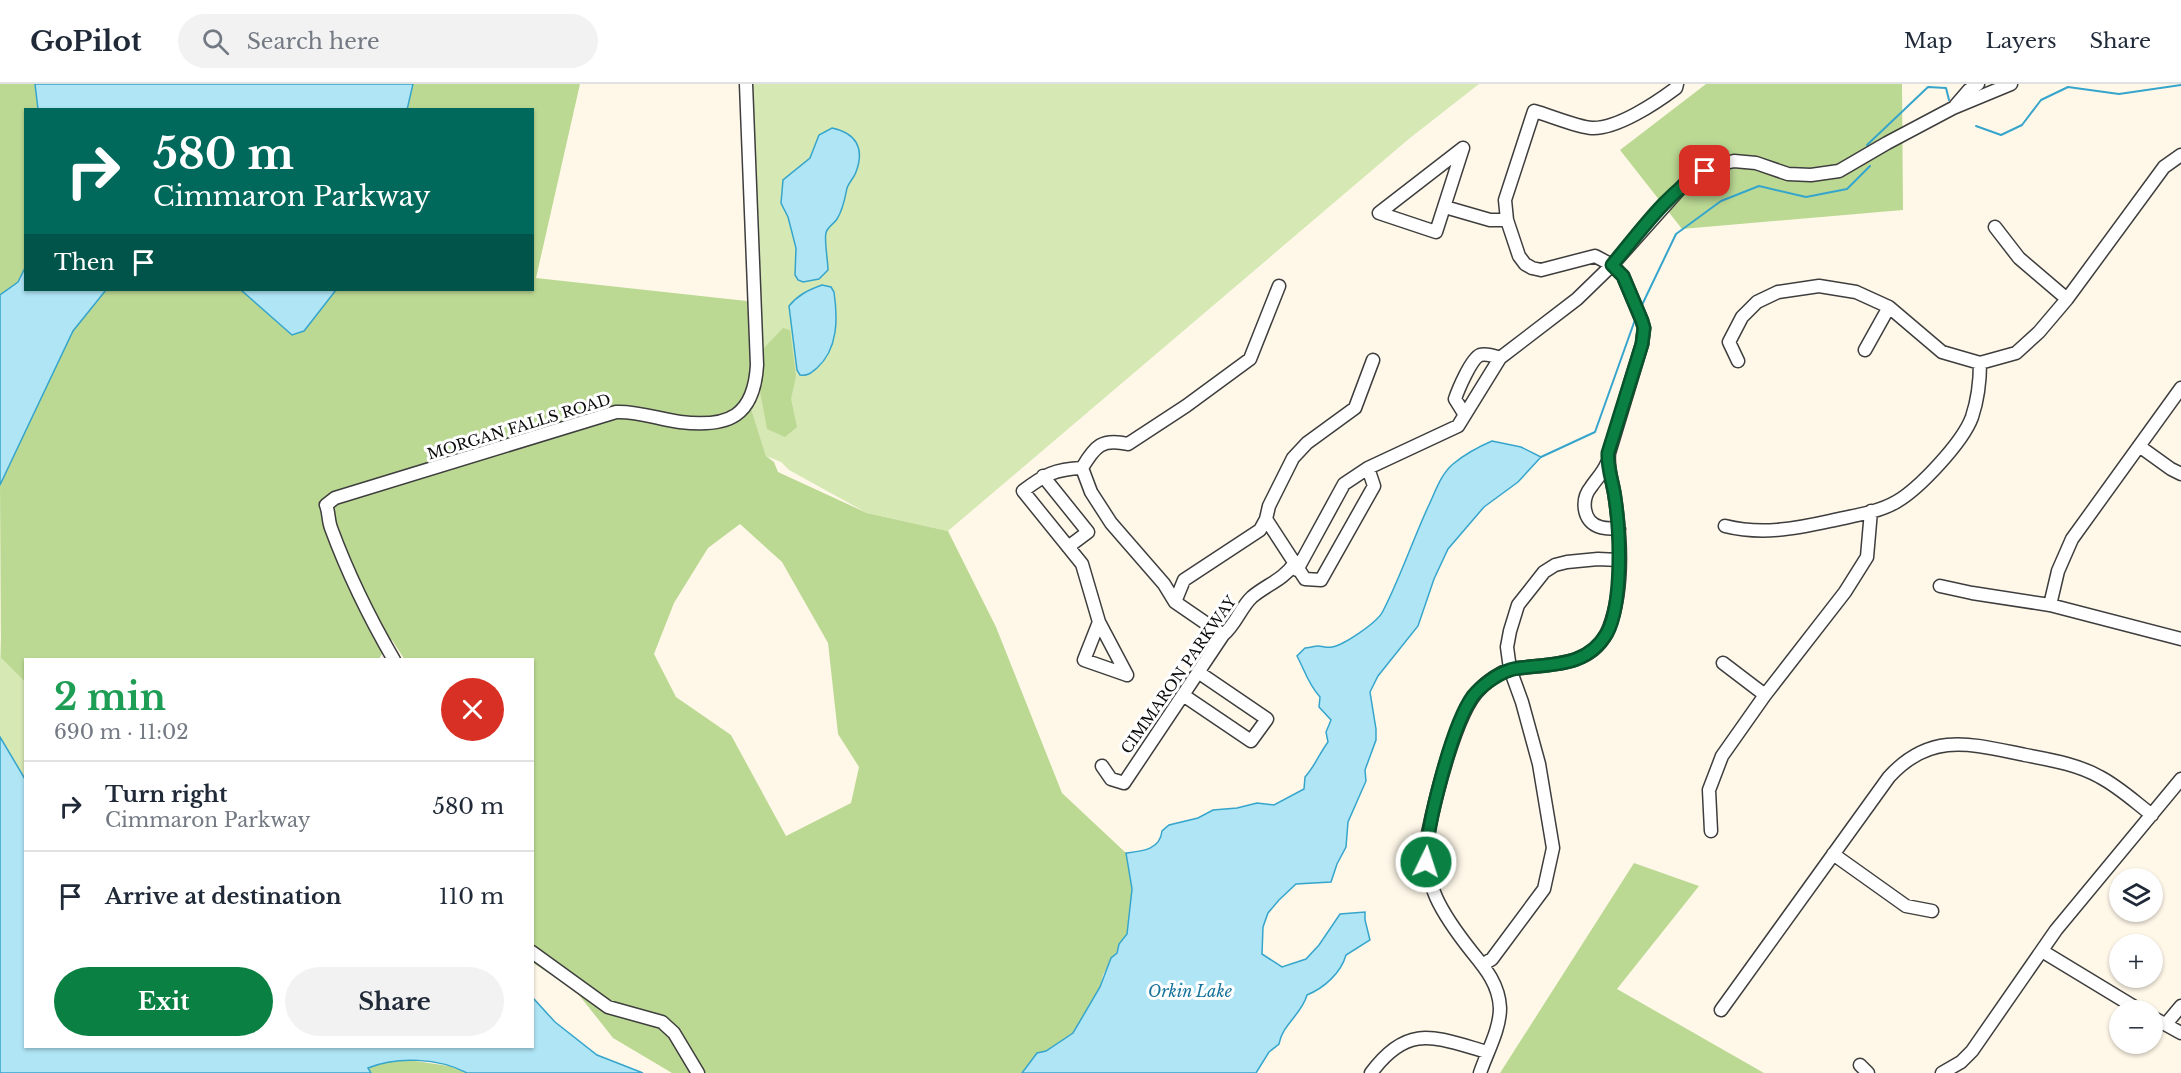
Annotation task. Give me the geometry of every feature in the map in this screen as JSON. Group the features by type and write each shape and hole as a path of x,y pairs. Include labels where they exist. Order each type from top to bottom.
{"street":[{"name":"MORGAN FALLS ROAD","path":"393,658 369,617 330,525 326,505 335,498 616,412 629,411 681,422 700,423 729,419 740,413 749,402 754,390 757,365 746,84"},
{"path":"1619,529 1598,527 1589,520 1584,502 1589,488 1602,475 1607,463 1608,453 1642,344 1644,328 1642,321 1623,276 1612,265 1595,256 1541,270 1525,264 1519,256 1507,220 1505,200 1534,111 1591,128 1604,127 1651,107 1676,88 1677,84"},
{"path":"1953,108 1969,90 1978,84"},
{"path":"1295,567 1344,484 1368,468 1458,426 1500,358 1577,299 1612,265 1687,181 1721,164 1734,161 1756,163 1788,174 1810,176 1839,171 1953,108 2012,84"},
{"path":"1463,148 1444,207 1436,232 1379,213 1463,148"},
{"path":"1738,361 1729,342 1742,317 1757,302 1778,292 1819,286 1856,291 1889,307 1942,352 1980,363 2016,353 2039,332 2067,298 2164,167 2181,155"},
{"path":"1444,207 1490,220 1507,220"},
{"path":"1995,227 2019,258 2067,298"},
{"path":"1082,468 1090,454 1099,446 1112,440 1128,444 1186,406 1250,359 1279,286"},
{"path":"1865,350 1889,307"},
{"path":"1465,415 1455,399 1457,391 1475,360 1481,355 1489,354 1500,358"},
{"path":"1175,602 1184,580 1260,530 1269,506 1293,458 1307,442 1355,408 1372,360"},
{"path":"1725,526 1743,530 1769,531 1800,528 1895,503 1919,486 1953,446 1971,420 1979,392 1980,363"},
{"path":"2050,605 2058,571 2072,539 2181,388"},
{"path":"2139,446 2181,474"},
{"path":"1480,1073 1497,1029 1500,1007 1494,982 1450,925 1431,889 1426,862 1426,845 1453,740 1462,715 1480,688 1510,669 1570,663 1586,656 1597,647 1608,632 1612,618 1619,560 1619,529 1615,495 1607,463"},
{"path":"1082,468 1065,468 1043,476 1023,491 1082,564 1099,622"},
{"path":"1082,468 1091,492 1111,523 1164,584 1175,602 1223,635"},
{"path":"1266,519 1295,567 1305,579 1321,580 1374,486 1368,468"},
{"path":"1043,476 1088,532 1068,548"},
{"path":"1712,831 1710,790 1722,756 1765,695 1845,592 1868,557 1871,511"},
{"path":"1482,965 1492,959 1544,890 1553,848 1539,764 1522,702 1510,669 1507,647 1518,605 1544,572 1567,562 1598,559 1619,560"},
{"name":"CIMMARON PARKWAY","path":"1102,766 1111,779 1124,783 1250,598 1295,567"},
{"path":"1940,586 2050,605 2181,639"},
{"path":"1723,663 1765,695"},
{"path":"1183,695 1251,741 1267,719 1198,672"},
{"path":"1721,1010 1833,854 1899,767 1922,752 1948,744 1972,744 2080,768 2112,784 2152,815"},
{"path":"1942,1073 1961,1062 1972,1051 2078,902 2181,779"},
{"path":"1833,854 1906,906 1932,911"},
{"path":"2042,951 2123,1000"},
{"path":"534,953 608,1007 662,1022 674,1033 698,1073"},
{"path":"2166,1024 2181,1006"},
{"path":"2163,1022 2181,1033"},
{"path":"1371,1073 1391,1050 1411,1039 1423,1038 1455,1043 1487,1052"}],"green space":[{"path":"0,84 35,84 38,108 24,108 24,270 18,282 0,295"},
{"path":"402,84 580,84 536,278 756,302 749,402 766,456 774,462 778,472 867,513 948,531 996,627 1062,793 1126,853 1132,889 1127,934 1103,975 1100,987 1088,1011 1073,1033 1046,1051 1037,1054 1022,1073 672,1073 613,1038 575,990 534,964 534,658 404,658 392,640 379,658 24,658 24,681 1,658 0,485 39,402 76,291 534,291 534,108 401,108","holes":["740,524 782,562 828,643 838,734 859,767 851,803 786,836 731,735 676,697 654,654 674,603 708,548"]},
{"path":"750,84 1479,84 1410,138 948,531 867,513 789,470 781,462 766,456 749,402"},
{"path":"1706,84 1902,84 1903,210 1682,229 1620,150"},
{"path":"783,328 790,330 796,376 791,399 797,427 785,437 767,429 759,386 761,351"},
{"path":"0,638 1,658 24,681 24,777 0,737"},
{"path":"1634,863 1699,886 1617,989 1764,1073 1500,1073"},
{"path":"409,1060 449,1066 467,1073 371,1073 368,1070 368,1068 389,1061"}],"water":[{"path":"35,84 413,84 407,108 38,108"},
{"path":"832,128 853,138 859,149 859,163 847,188 839,215 826,233 828,270 819,279 803,282 795,275 796,248 788,217 781,203 783,180 810,158 819,135"},
{"path":"24,270 24,291 105,291 73,331 0,485 0,295 18,282"},
{"path":"822,285 831,287 834,292 836,323 833,343 817,368 809,374 800,375 797,370 789,306 804,293"},
{"path":"242,291 335,291 304,331 292,335"},
{"name":"Orkin Lake","path":"1492,441 1521,447 1541,457 1518,482 1484,507 1448,549 1434,579 1418,626 1378,676 1370,692 1376,740 1365,770 1366,781 1348,822 1346,847 1331,882 1296,884 1279,900 1268,913 1263,927 1262,954 1282,967 1306,959 1319,945 1340,914 1365,912 1370,940 1346,955 1344,962 1331,979 1307,995 1301,1008 1284,1031 1279,1044 1269,1052 1256,1073 1022,1073 1037,1053 1046,1051 1073,1033 1100,987 1111,958 1117,953 1119,944 1127,934 1132,889 1126,853 1154,846 1161,837 1162,831 1169,825 1198,818 1213,810 1257,803 1274,805 1304,789 1305,777 1328,742 1326,732 1331,720 1319,707 1320,697 1297,656 1305,648 1332,647 1344,642 1368,627 1380,616 1438,484 1445,473 1462,457"},
{"path":"0,737 24,777 24,1048 534,1048 534,999 555,1022 597,1055 643,1073 467,1073 444,1064 405,1060 368,1068 371,1073 0,1073"}],"waterway":[{"path":"1976,126 2001,135 2022,125 2041,100 2068,87 2119,94 2181,85"},
{"path":"1867,145 1928,87 1946,88 1949,100"},
{"path":"1641,307 1676,234 1721,201 1759,186 1806,197 1847,189 1870,166"},
{"path":"1541,457 1595,432 1636,317"}],"route":[{"path":"1426,862 1428,835 1453,740 1462,715 1472,698 1480,688 1510,669 1570,663 1586,656 1597,647 1608,632 1617,588 1619,560 1619,529 1615,495 1607,463 1608,453 1642,344 1644,328 1623,276 1612,265 1674,194 1687,181 1705,171"}]}
